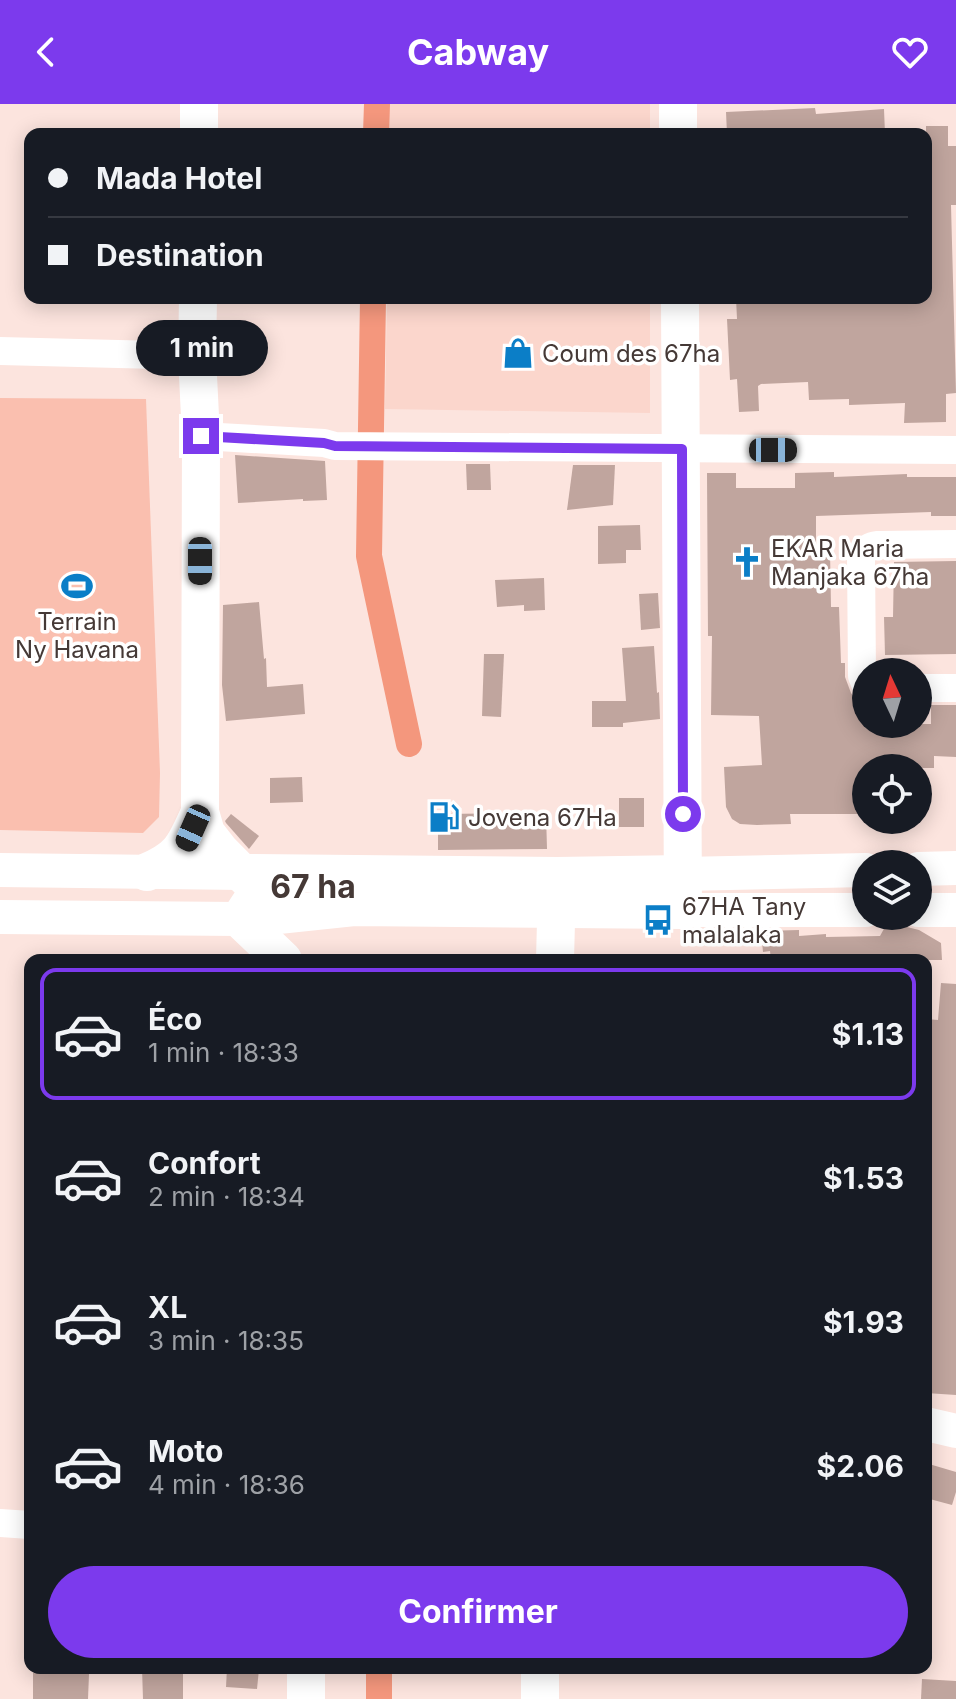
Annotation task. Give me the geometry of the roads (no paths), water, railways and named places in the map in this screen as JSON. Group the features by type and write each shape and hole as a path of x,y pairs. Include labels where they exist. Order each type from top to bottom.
{"main road":[{"path":"199,104 199,128"},
{"path":"678,104 678,128"},
{"path":"198,304 201,436 200,812 206,833 259,890 240,919"},
{"path":"243,873 557,892 683,892 680,304"},
{"path":"147,872 169,862 186,844 200,812"},
{"path":"240,919 557,892"},
{"path":"555,954 557,892"},
{"path":"240,919 277,954"},
{"path":"306,1674 306,1699"},
{"path":"540,1674 540,1699"}],"street":[{"path":"0,351 197,356"},
{"path":"201,436 335,446 956,450"},
{"path":"862,658 861,556 867,548 956,544"},
{"path":"932,688 956,688"},
{"path":"932,869 956,868"},
{"path":"0,870 243,873"},
{"path":"683,892 852,872"},
{"path":"683,892 852,909"},
{"path":"932,910 956,910"},
{"path":"0,917 240,919"},
{"path":"932,1425 956,1431"},
{"path":"0,1523 24,1525"}],"waterway":[{"path":"376,128 377,104"},
{"path":"373,304 369,556 409,744"},
{"path":"379,1674 379,1699"}],"place":[{"name":"Coum des 67ha","path":"518,353"},
{"name":"EKAR Maria Manjaka 67ha","path":"747,562"},
{"name":"Terrain Ny Havana","path":"77,586"},
{"name":"Jovena 67Ha","path":"444,817"},
{"name":"67HA Tany malalaka","path":"658,920"}],"district":[{"name":"67 ha","path":"313,886"}]}
